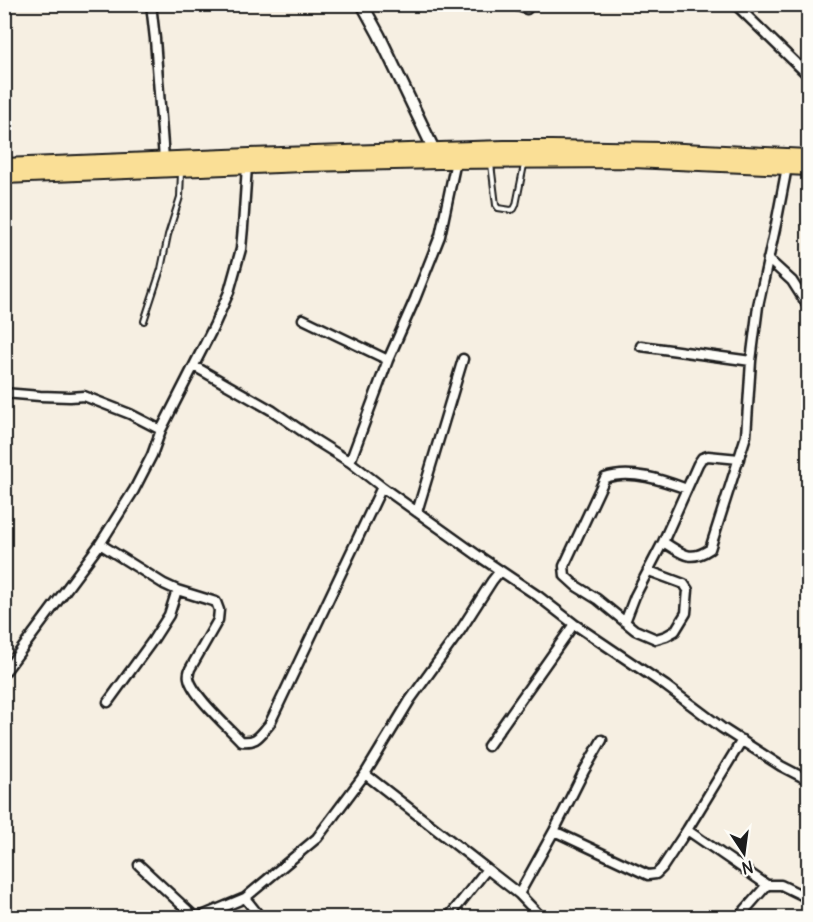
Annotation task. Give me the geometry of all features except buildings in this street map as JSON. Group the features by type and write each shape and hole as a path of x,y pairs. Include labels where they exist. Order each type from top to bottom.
{"main road":[{"path":"4,176 40,170 164,159 434,150 552,148 662,150 808,157"},
{"path":"4,166 40,170 181,169 491,160 633,160 808,168"}],"street":[{"path":"151,4 164,159"},
{"path":"362,4 434,150"},
{"path":"512,4 527,9"},
{"path":"735,4 808,75"},
{"path":"350,462 388,360 416,299 440,236 456,161"},
{"path":"4,673 100,544 134,490 152,455 225,300 235,272 241,249 247,166"},
{"path":"663,542 688,556 700,556 710,549 746,436 751,361 758,306 787,166"},
{"path":"768,259 792,282 808,306"},
{"path":"303,320 388,360"},
{"path":"641,346 751,361"},
{"path":"417,512 463,359"},
{"path":"194,366 273,411 350,462 382,488 500,571 512,577 574,624 666,686 722,728 781,766 808,780"},
{"path":"4,393 60,397 84,396 130,414 162,430"},
{"path":"625,622 635,596 702,458 708,456 739,459"},
{"path":"649,571 684,584 688,590 686,613 675,631 656,639 634,630 597,599 576,586 565,576 564,566 605,478 624,474 663,481 687,489"},
{"path":"100,544 164,584 216,602 219,620 188,675 196,692 241,741 249,742 256,740 269,725 382,488"},
{"path":"139,865 196,918 245,898 317,838 365,774 410,700 460,632 500,571"},
{"path":"108,702 164,624 177,590"},
{"path":"488,746 574,624"},
{"path":"519,894 602,740"},
{"path":"554,831 648,875 656,873 662,868 687,830 742,740"},
{"path":"365,774 519,894 542,918"},
{"path":"687,830 767,885 781,885 808,898"},
{"path":"448,918 488,869"},
{"path":"738,918 767,885"},
{"path":"245,898 261,918"}],"lane":[{"path":"491,160 496,205 498,208 511,210 516,205 525,160"},
{"path":"144,321 161,269 180,196 181,169"}]}
